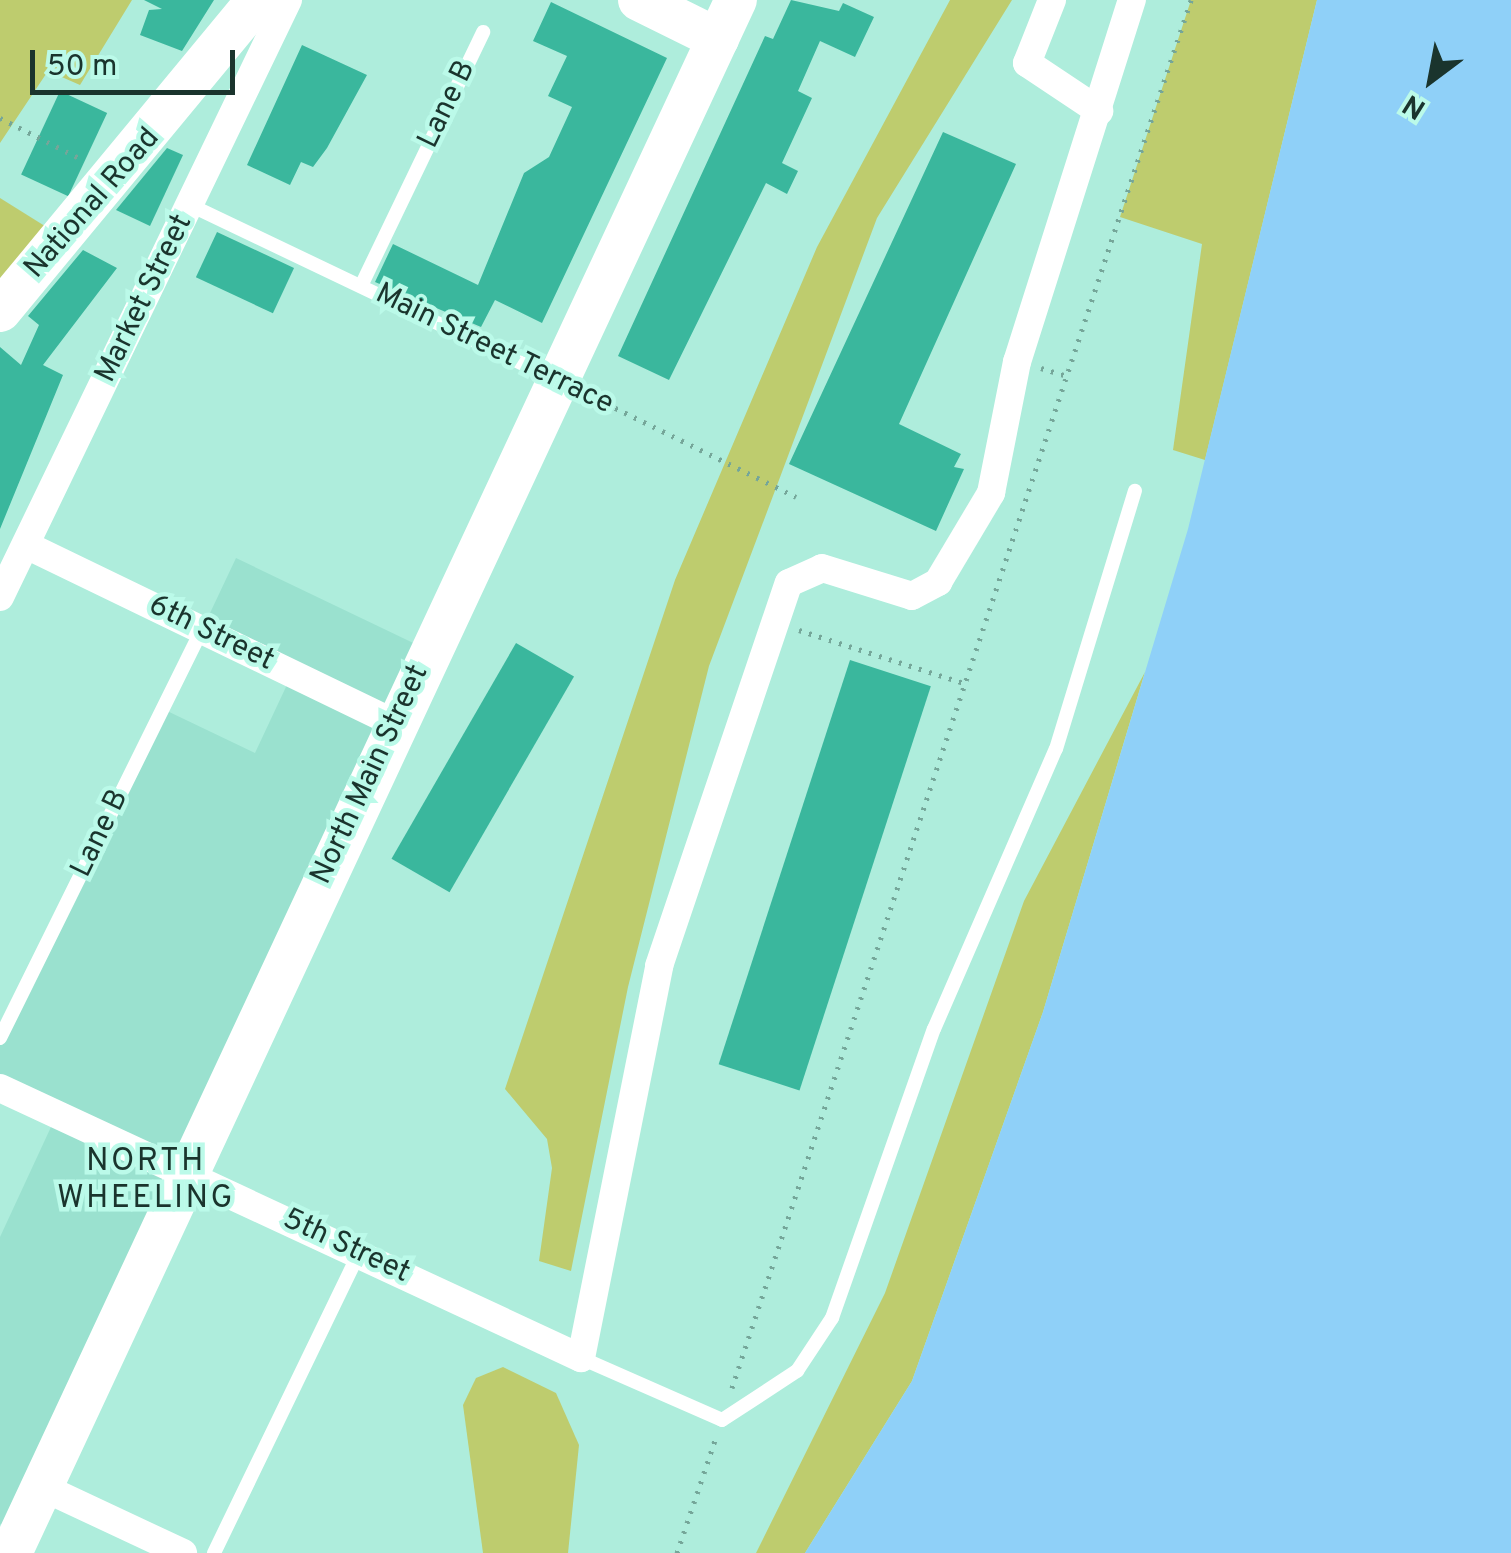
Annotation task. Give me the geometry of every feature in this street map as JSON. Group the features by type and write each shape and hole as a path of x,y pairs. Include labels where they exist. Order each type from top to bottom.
{"main road":[{"name":"National Road","path":"0,312 117,176 258,0"},
{"path":"640,0 718,39"},
{"name":"North Main Street","path":"10,1537 40,1486 736,0"}],"street":[{"name":"Market Street","path":"0,597 288,0"},
{"path":"1052,0 1027,63 1099,111"},
{"path":"582,1358 659,966 789,582 822,568 912,596 938,582 990,493 1017,362 1132,0"},
{"name":"6th Street","path":"26,545 396,724"},
{"name":"5th Street","path":"0,1088 582,1358"},
{"path":"40,1486 182,1553"}],"lane":[{"name":"Lane B","path":"362,286 483,32"},
{"name":"Main Street Terrace","path":"190,205 558,380"},
{"path":"582,1358 722,1420 797,1371 832,1318 934,1029 1056,748 1135,491"},
{"name":"Lane B","path":"0,1038 202,630"},
{"path":"214,1553 360,1253"}],"path":[{"path":"677,1553 968,684 1191,0"},
{"path":"0,118 117,176"},
{"name":"Main Street Terrace","path":"558,380 796,497"},
{"path":"775,622 968,684"}],"shaded area":[{"path":"236,558 430,651 20,1534 0,1524 0,1237 57,1114 0,1088 0,1038 163,709 255,753 292,674 202,630"}],"green space":[{"path":"0,0 132,0 80,85 48,71 0,143"},
{"path":"950,0 1012,0 877,218 709,666 628,987 571,1271 539,1261 552,1168 547,1139 505,1089 675,580 817,247"},
{"path":"1191,0 1317,0 1205,460 1173,450 1202,244 1120,217"},
{"path":"0,198 64,238 0,311"},
{"path":"1145,672 1043,1012 912,1381 805,1553 756,1553 885,1293 1024,901"},
{"path":"503,1367 556,1393 579,1445 568,1553 483,1553 463,1405 476,1378"}],"water":[{"path":"1317,0 1511,0 1511,1553 805,1553 912,1381 1043,1012 1188,529"}],"building":[{"path":"144,0 214,0 182,51 140,35 149,10 162,9"},
{"path":"791,0 839,11 843,3 874,17 855,57 820,41 798,91 812,98 782,163 798,171 787,194 766,183 669,380 618,356 765,36 773,39"},
{"path":"551,2 667,58 542,323 495,300 481,327 375,282 393,244 478,285 524,173 549,157 572,107 548,96 567,56 533,41"},
{"path":"302,45 367,75 327,148 313,167 301,162 290,185 247,165"},
{"path":"60,91 107,113 68,196 21,174"},
{"path":"943,132 1016,164 899,424 961,454 954,467 964,469 936,531 789,464"},
{"path":"167,148 183,155 150,226 116,210"},
{"path":"217,232 294,268 273,313 196,277"},
{"path":"83,250 117,268 43,365 63,375 0,529 0,347 21,365 39,325 28,316"},
{"path":"516,643 574,676 450,892 392,859"},
{"path":"850,660 931,686 800,1090 719,1064"}],"district":[{"name":"NORTH WHEELING","path":"146,1182"}]}
